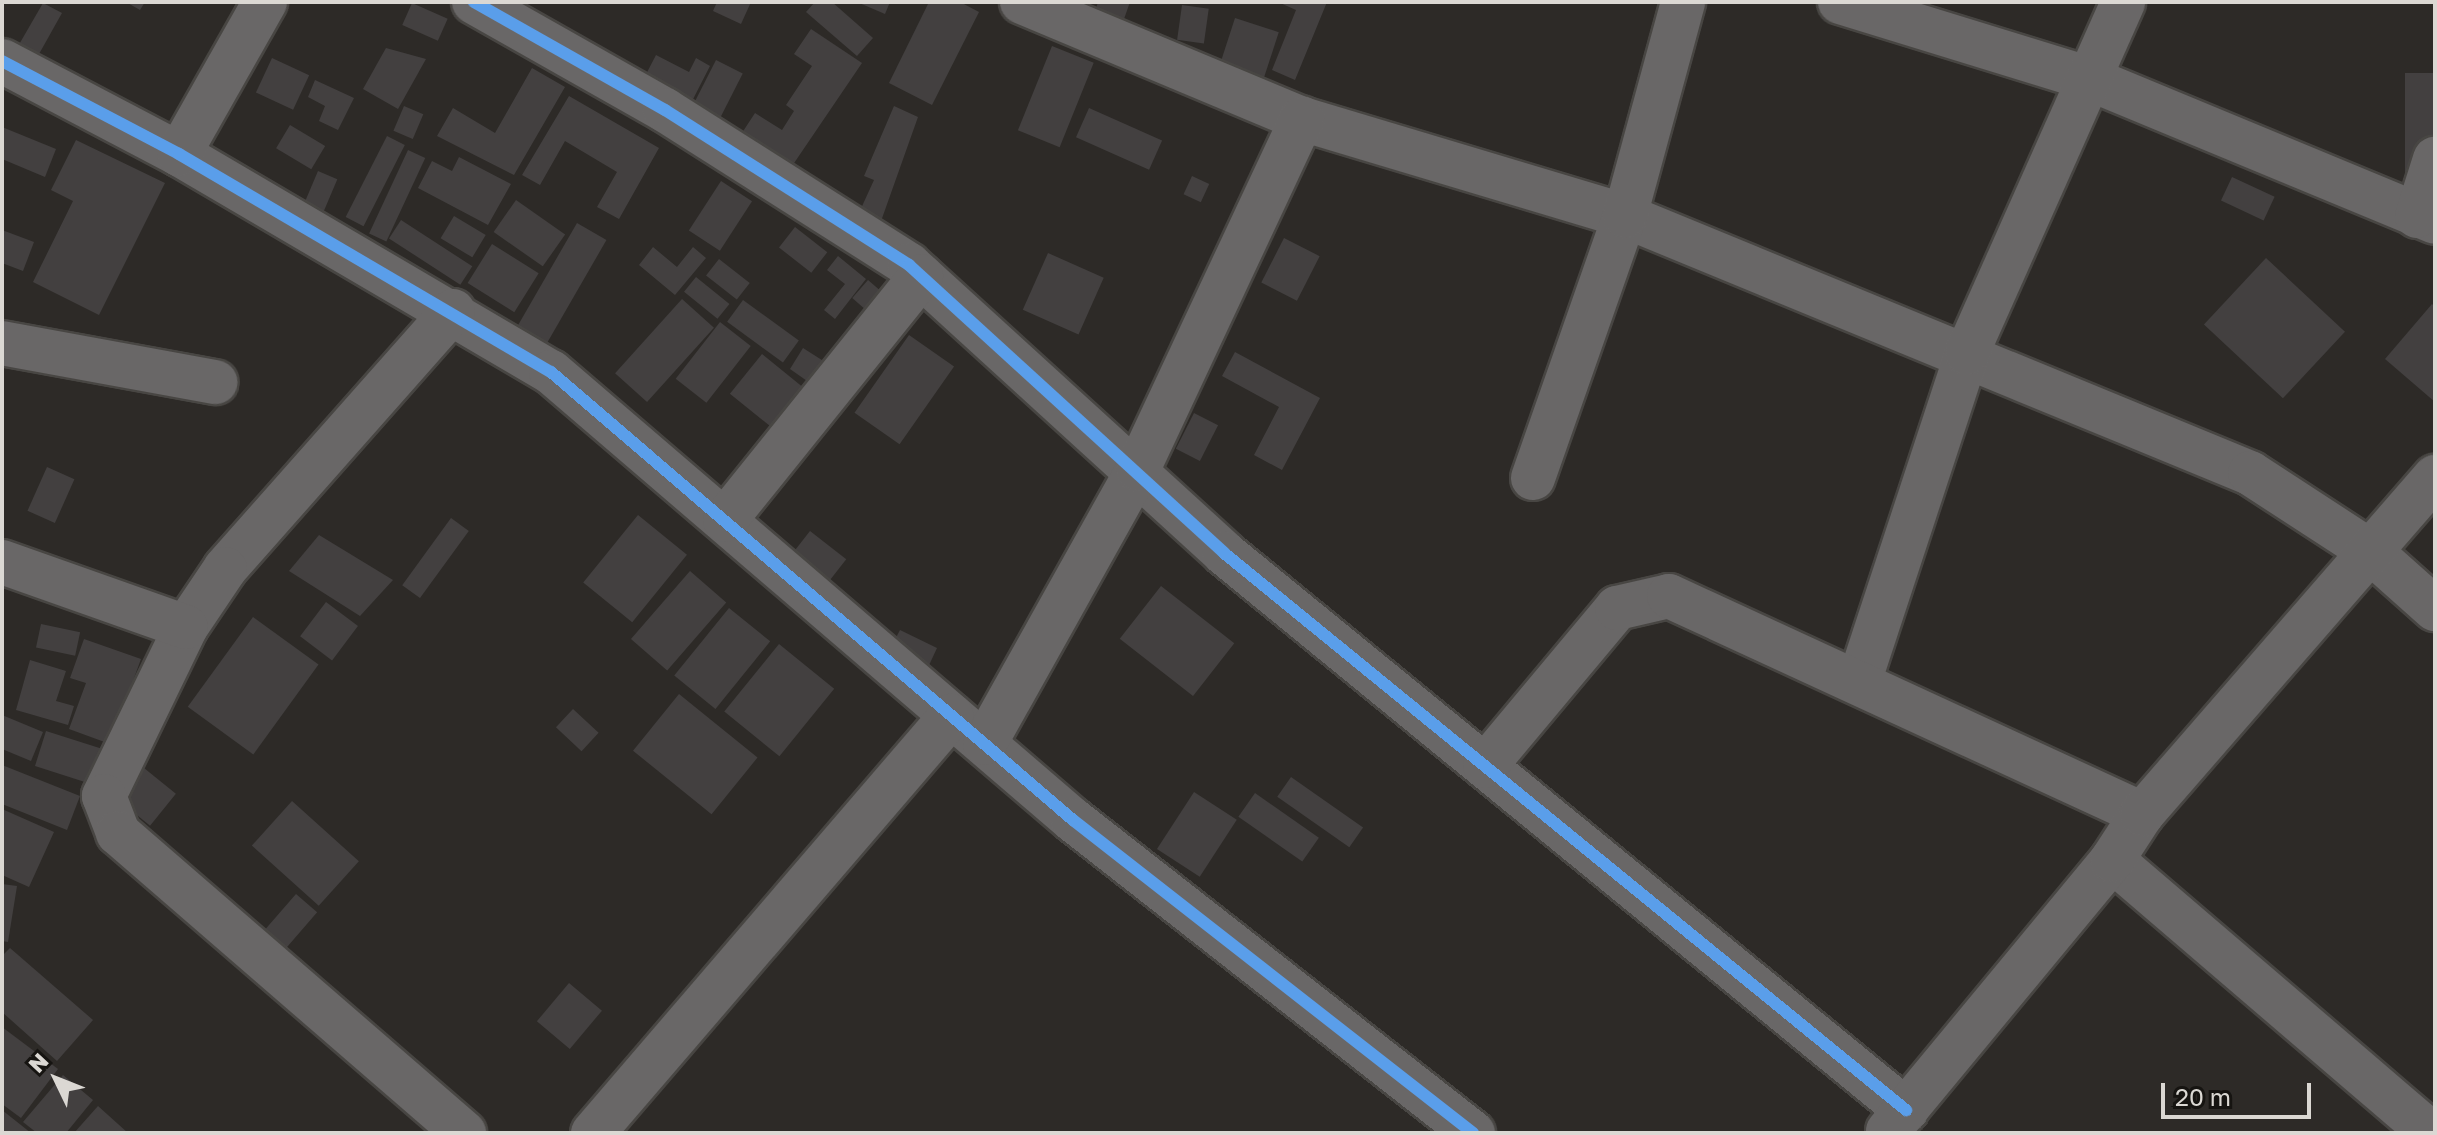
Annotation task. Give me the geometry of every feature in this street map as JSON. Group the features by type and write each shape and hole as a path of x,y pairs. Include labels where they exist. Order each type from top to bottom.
{"street":[{"path":"179,154 265,2"},
{"path":"474,2 665,110 921,276 1138,469 1224,553 1485,766 1896,1121 2112,860 2142,814 2435,477"},
{"path":"1022,2 1302,119 1625,216 1967,353 2250,473 2371,552 2435,609"},
{"path":"1533,478 1625,216 1683,2"},
{"path":"1840,2 2090,79 2426,219 2435,159"},
{"path":"1859,682 1967,353 2123,2"},
{"path":"2,61 179,154 453,311 594,404 951,716 1473,1133"},
{"path":"985,743 1138,469 1302,119"},
{"path":"725,520 921,276"},
{"path":"453,311 225,569 186,627 104,796 106,814 118,833 464,1133"},
{"path":"2,343 215,382"},
{"path":"2,562 186,627"},
{"path":"1485,766 1587,637 1617,608 1643,597 1669,596 2142,814"},
{"path":"593,1133 951,716"},
{"path":"2112,860 2431,1133"}],"building":[{"path":"126,2 145,2 140,10"},
{"path":"717,2 751,2 741,24 713,11"},
{"path":"815,2 832,2 873,38 857,56 806,12"},
{"path":"857,2 890,2 885,14"},
{"path":"929,2 960,2 979,12 932,105 889,83"},
{"path":"1098,2 1130,2 1124,19 1096,9"},
{"path":"1278,2 1327,2 1295,80 1272,70 1296,10"},
{"path":"43,3 62,13 39,54 17,48"},
{"path":"412,3 448,19 438,41 402,25"},
{"path":"1182,5 1209,9 1204,43 1177,40"},
{"path":"1235,18 1279,32 1264,78 1220,64"},
{"path":"811,29 862,63 788,172 738,139 755,113 782,130 794,111 786,105 812,66 794,54"},
{"path":"1052,46 1094,63 1060,147 1018,130"},
{"path":"386,48 426,59 398,109 363,89"},
{"path":"656,55 689,72 696,58 710,66 689,107 642,82"},
{"path":"272,58 309,75 293,110 256,92"},
{"path":"716,60 743,74 717,124 691,110"},
{"path":"532,68 565,87 514,175 437,136 453,108 495,133"},
{"path":"2405,73 2433,73 2433,189 2405,189"},
{"path":"315,80 354,98 338,130 319,121 325,106 308,97"},
{"path":"569,96 659,148 619,219 597,207 617,172 565,141 540,185 522,175"},
{"path":"404,106 423,114 413,139 393,131"},
{"path":"894,106 918,117 880,224 858,215 874,180 864,176"},
{"path":"1089,108 1162,141 1149,170 1076,137"},
{"path":"290,125 325,146 311,169 276,148"},
{"path":"2,127 56,149 45,177 2,159"},
{"path":"387,136 405,145 364,226 346,217"},
{"path":"76,140 165,183 99,315 33,282 73,201 51,190"},
{"path":"408,150 425,158 386,241 369,233"},
{"path":"459,157 511,184 488,225 418,188 432,161 452,171"},
{"path":"318,171 337,179 322,214 303,206"},
{"path":"1192,176 1209,184 1201,202 1184,194"},
{"path":"2232,177 2275,197 2264,220 2221,201"},
{"path":"721,181 752,201 720,251 689,230"},
{"path":"516,200 565,234 543,266 494,232"},
{"path":"454,216 486,235 472,257 441,238"},
{"path":"401,220 472,266 460,285 389,238"},
{"path":"577,223 606,240 545,346 516,329"},
{"path":"795,227 827,252 811,273 779,247"},
{"path":"2,230 34,242 23,271 2,263"},
{"path":"1284,238 1320,256 1297,301 1261,283"},
{"path":"492,244 539,273 514,312 468,283"},
{"path":"653,247 677,267 693,247 706,258 675,295 639,265"},
{"path":"1048,253 1104,278 1079,334 1023,310"},
{"path":"838,256 866,279 835,319 824,310 845,284 827,270"},
{"path":"2266,258 2345,332 2283,398 2204,325"},
{"path":"719,259 750,283 737,300 706,276"},
{"path":"696,277 729,304 717,319 684,292"},
{"path":"868,280 889,298 873,316 852,298"},
{"path":"682,299 714,328 647,402 615,373"},
{"path":"743,300 799,341 783,362 727,322"},
{"path":"2432,304 2435,307 2435,402 2385,359"},
{"path":"720,322 751,346 706,403 676,379"},
{"path":"909,335 954,367 900,444 855,413"},
{"path":"803,348 836,369 817,388 790,369"},
{"path":"1235,352 1320,398 1282,470 1254,455 1279,407 1222,376"},
{"path":"762,354 811,394 779,433 730,394"},
{"path":"1194,413 1218,425 1200,461 1176,449"},
{"path":"47,467 74,479 55,523 27,511"},
{"path":"638,515 687,555 632,622 583,583"},
{"path":"451,518 469,531 420,598 402,585"},
{"path":"810,531 846,559 825,586 789,558"},
{"path":"319,535 393,580 360,616 289,571"},
{"path":"690,571 726,602 667,670 631,639"},
{"path":"1161,586 1234,643 1193,696 1120,639"},
{"path":"326,602 358,626 332,660 300,636"},
{"path":"729,608 770,641 715,709 674,676"},
{"path":"253,617 319,665 253,754 188,707"},
{"path":"41,624 80,632 75,656 36,647"},
{"path":"900,630 937,648 924,676 890,649"},
{"path":"84,639 141,659 110,744 69,729 86,683 70,678"},
{"path":"779,644 834,689 779,756 724,712"},
{"path":"30,660 66,671 56,701 74,706 68,725 16,710"},
{"path":"679,694 757,758 712,814 633,751"},
{"path":"573,709 599,733 582,751 556,727"},
{"path":"2,715 43,732 31,761 2,749"},
{"path":"46,731 112,752 88,783 35,766"},
{"path":"2,765 80,796 67,830 2,804"},
{"path":"144,768 176,794 150,826 118,800"},
{"path":"1291,777 1363,827 1349,847 1277,797"},
{"path":"1194,792 1237,820 1200,877 1157,849"},
{"path":"1255,793 1319,838 1302,861 1238,817"},
{"path":"292,801 359,861 319,906 252,846"},
{"path":"2,809 54,832 29,887 2,875"},
{"path":"2,884 17,886 8,942 2,941"},
{"path":"296,894 317,912 277,958 256,940"},
{"path":"10,948 93,1020 57,1061 2,1012 2,956"},
{"path":"569,983 602,1011 570,1049 537,1021"},
{"path":"2,1027 58,1069 21,1118 2,1104"},
{"path":"63,1075 93,1100 66,1133 37,1133 23,1122"},
{"path":"98,1106 128,1133 74,1133"},
{"path":"2,1110 31,1133 2,1133"}],"cycle path":[{"path":"474,2 665,110 909,265 1224,553 1906,1110"},
{"path":"2,61 179,154 551,372 1073,820 1473,1133"}]}
